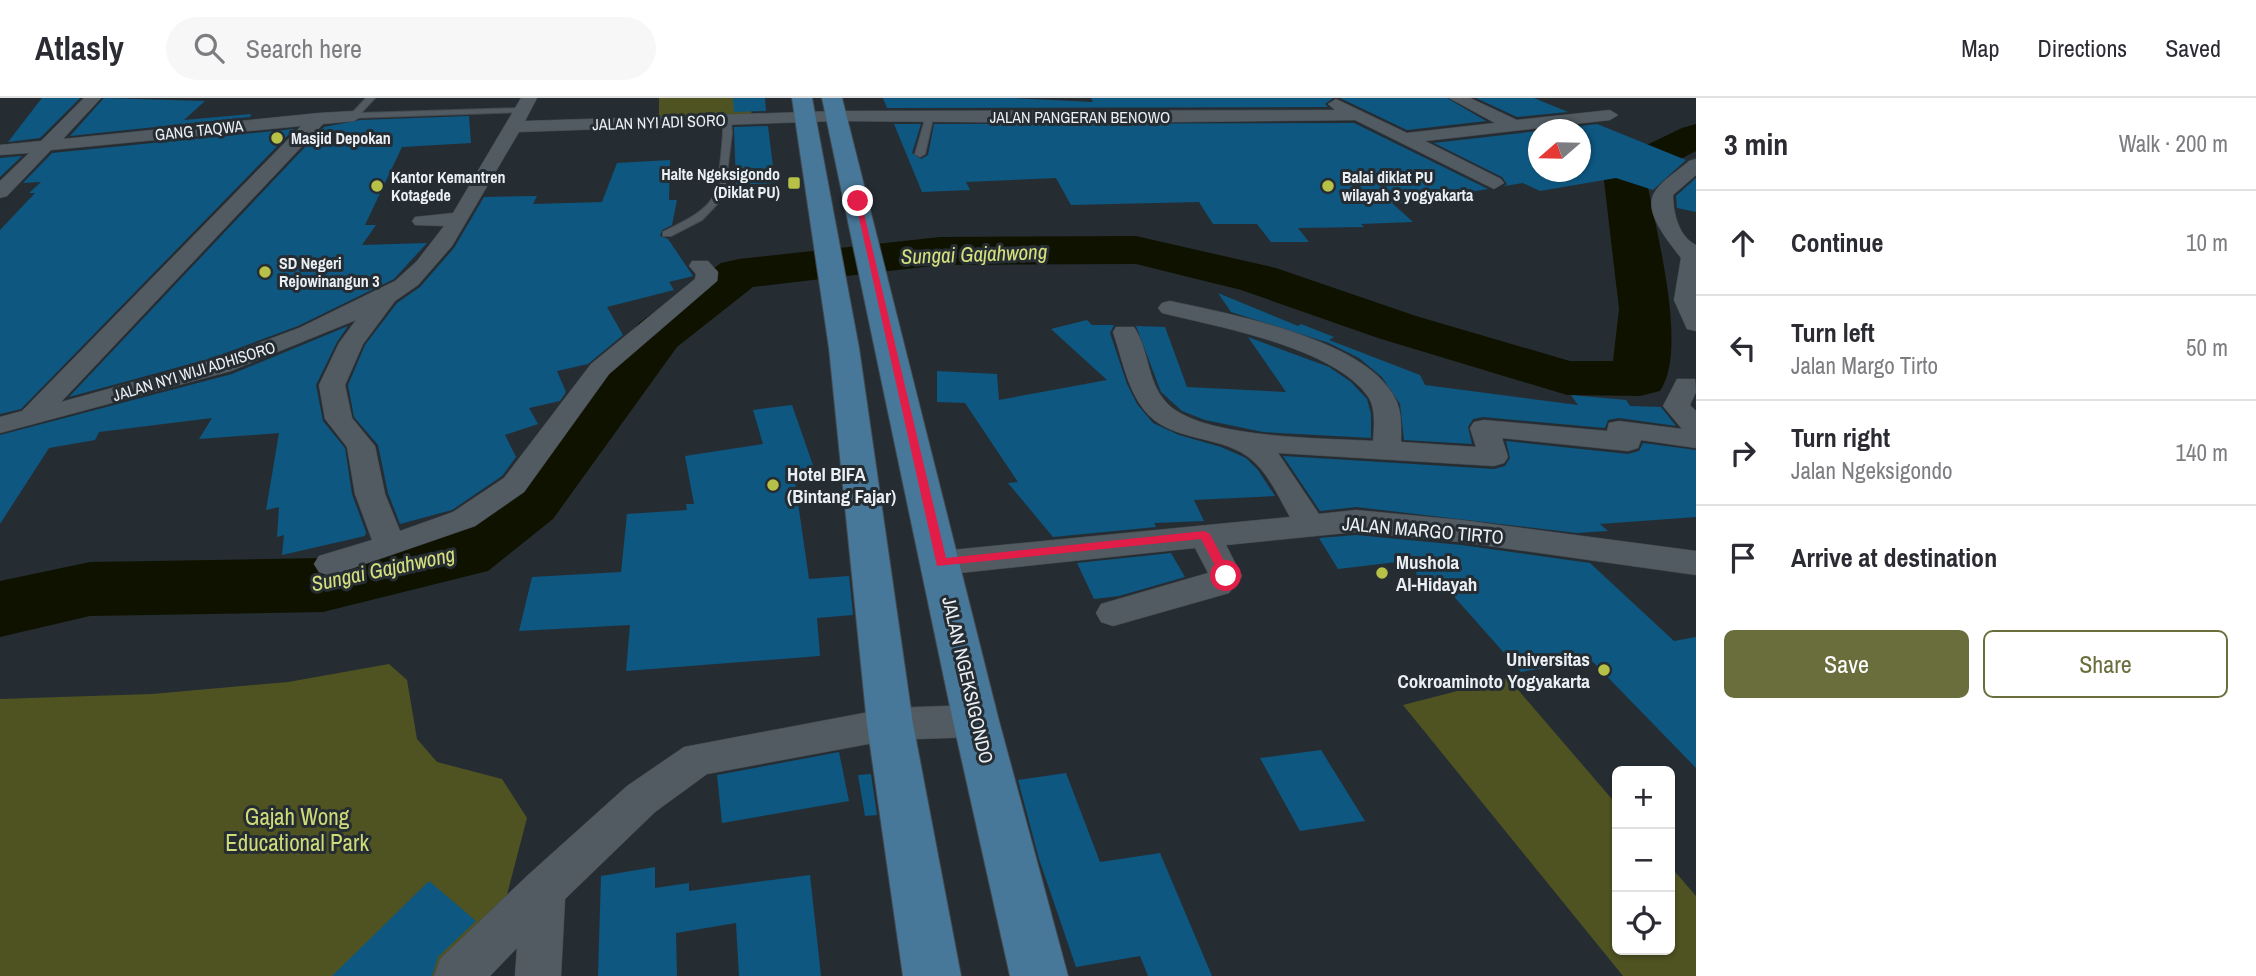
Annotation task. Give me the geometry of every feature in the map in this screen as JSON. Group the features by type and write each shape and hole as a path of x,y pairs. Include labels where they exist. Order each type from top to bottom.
{"main road":[{"path":"804,107 844,348 890,724 932,976"},
{"name":"JALAN NGEKSIGONDO","path":"834,107 858,201 976,721 1039,976"}],"street":[{"path":"0,192 93,98"},
{"path":"1083,98 1090,118"},
{"path":"1457,98 1528,132"},
{"path":"1327,99 1350,106 1494,183"},
{"name":"JALAN PANGERAN BENOWO","path":"804,107 834,107 925,117 1090,118 1350,106"},
{"name":"JALAN NYI ADI SORO","path":"521,112 727,120 804,107"},
{"name":"JALAN NYI WIJI ADHISORO","path":"0,425 246,358 314,332 387,295 412,279 457,219 521,112"},
{"path":"1408,138 1610,115"},
{"name":"GANG TAQWA","path":"0,150 354,116"},
{"path":"31,417 319,118"},
{"path":"1696,165 1662,193 1662,213 1672,235 1692,252 1686,300 1696,324"},
{"path":"422,221 457,219"},
{"path":"330,564 464,519 514,485 600,369 706,281 706,272 699,266"},
{"path":"387,295 351,343 332,385 339,419 361,446 370,494 390,546"},
{"path":"1170,308 1296,340 1333,358 1381,396 1386,412 1387,449"},
{"path":"1125,332 1153,405 1163,415 1245,442 1261,452 1310,524"},
{"path":"1686,385 1676,406 1696,427"},
{"path":"1245,442 1494,457 1484,429 1628,442 1619,429 1696,439"},
{"name":"JALAN MARGO TIRTO","path":"941,563 1204,534 1356,521 1435,528 1695,564"},
{"path":"1113,613 1217,584 1226,576 1204,534"},
{"path":"457,976 542,890 641,799 698,759 890,724 976,721"},
{"path":"538,976 542,890"}],"lane":[{"path":"354,116 371,98"},
{"path":"354,116 521,112"},
{"path":"920,154 928,123 925,117"},
{"path":"667,234 698,218 719,197 728,133 727,120"}],"green space":[{"path":"659,98 749,98 752,116 659,120"},
{"name":"Gajah Wong Educational Park","path":"389,664 407,680 417,739 437,762 502,779 527,818 497,933 461,976 0,976 0,699 152,694 288,682"},
{"path":"1508,678 1612,799 1612,955 1675,955 1675,872 1696,896 1696,976 1623,976 1403,705"}],"building":[{"path":"42,98 80,98 40,138 8,142"},
{"path":"104,98 205,101 184,120 251,114 250,117 70,136"},
{"path":"733,98 765,98 766,111 734,112"},
{"path":"883,98 1012,98 1093,102 1091,98 1333,98 1325,104 1328,107 887,108"},
{"path":"1340,98 1447,98 1486,121 1407,130"},
{"path":"1476,98 1534,98 1568,112 1517,117"},
{"path":"469,116 471,143 402,147 365,225 376,225 362,245 427,243 394,279 298,326 212,358 69,397 324,127 360,120"},
{"path":"1354,123 1488,189 1447,196 1455,202 1392,203 1413,222 1361,224 1364,227 1298,228 1309,242 1271,242 1257,224 1213,224 1199,202 1071,205 1056,178 966,182 970,190 922,192 894,124 921,124 912,153 921,159 928,155 934,124"},
{"path":"1597,124 1686,160 1653,190 1616,178 1540,191 1523,183 1504,186 1507,184 1502,177 1434,143 1528,132 1528,182 1591,182 1591,125"},
{"path":"768,126 775,183 736,185 734,127"},
{"path":"294,129 21,409 0,414 0,230 35,193 29,193 41,182 23,183 52,153"},
{"path":"22,156 0,177 0,158"},
{"path":"670,160 669,200 677,200 672,225 662,230 660,236 668,239 693,276 669,282 674,290 607,307 623,335 588,364 557,371 566,392 560,401 529,408 538,424 505,435 516,457 502,476 452,510 400,524 388,493 378,445 354,417 348,385 365,345 397,303 420,287 454,248 484,197 537,196 533,204 602,202 617,163"},
{"path":"1696,178 1696,212 1677,208 1676,196"},
{"path":"1218,293 1298,326 1301,324 1334,337 1329,340 1420,375 1425,385 1578,405 1571,395 1626,400 1630,406 1661,407 1676,426 1619,418 1608,420 1605,428 1483,417 1473,419 1468,427 1472,444 1404,440 1400,404 1382,377 1359,358 1329,343 1231,312"},
{"path":"1087,320 1092,325 1114,325 1110,333 1127,384 1137,404 1153,423 1246,458 1258,470 1275,496 1194,500 1204,521 1154,523 1156,527 1053,537 1008,483 1018,482 965,403 937,402 937,371 997,374 999,400 1107,380 1051,329"},
{"path":"348,326 316,385 323,421 345,448 352,494 366,532 365,536 282,555 284,535 277,537 279,507 266,510 279,433 199,439 212,418 99,432 95,440 49,448 0,524 0,435 232,374"},
{"path":"1136,326 1165,327 1187,387 1286,392 1248,337 1329,367 1351,382 1367,399 1371,414 1371,438 1263,432 1205,420 1182,411 1161,392"},
{"path":"792,405 815,471 794,475 809,579 849,576 853,615 817,618 820,656 626,671 630,625 519,631 532,577 621,572 627,514 687,510 686,504 694,504 685,456 763,444 753,410"},
{"path":"1506,441 1628,454 1639,451 1643,443 1696,450 1696,517 1600,524 1608,531 1577,533 1356,507 1320,511 1283,456 1494,469 1505,466 1510,458"},
{"path":"1356,535 1461,545 1590,563 1674,641 1696,637 1696,768 1591,660 1521,672 1442,583 1419,589 1414,560 1338,569 1319,538"},
{"path":"1171,553 1185,577 1119,596 1094,599 1077,563"},
{"path":"1321,750 1365,821 1300,831 1260,758"},
{"path":"839,752 849,801 722,823 717,775"},
{"path":"1066,773 1100,862 1160,853 1212,976 1148,976 1140,956 1076,967 1039,859 1018,780"},
{"path":"871,774 877,815 865,816 858,775"},
{"path":"655,867 655,888 689,883 689,891 810,875 821,976 739,976 736,923 676,933 677,976 598,976 601,876"},
{"path":"429,881 476,921 438,957 432,976 332,976"}],"waterway":[{"name":"Sungai Gajahwong","path":"0,609 90,589 323,585 463,553 529,503 658,335 739,274 940,251 1136,250 1258,279 1397,327 1567,378 1640,379 1645,309 1624,172 1696,136"}],"place":[{"name":"Masjid Depokan","path":"277,138"},
{"name":"Halte Ngeksigondo (Diklat PU)","path":"794,183"},
{"name":"Kantor Kemantren Kotagede","path":"377,186"},
{"name":"Balai diklat PU wilayah 3 yogyakarta","path":"1328,186"},
{"name":"SD Negeri Rejowinangun 3","path":"265,272"},
{"name":"Hotel BIFA (Bintang Fajar)","path":"773,485"},
{"name":"Mushola Al-Hidayah","path":"1382,573"},
{"name":"Universitas Cokroaminoto Yogyakarta","path":"1604,670"}],"route":[{"path":"858,201 941,563 1204,534 1226,576"}]}
